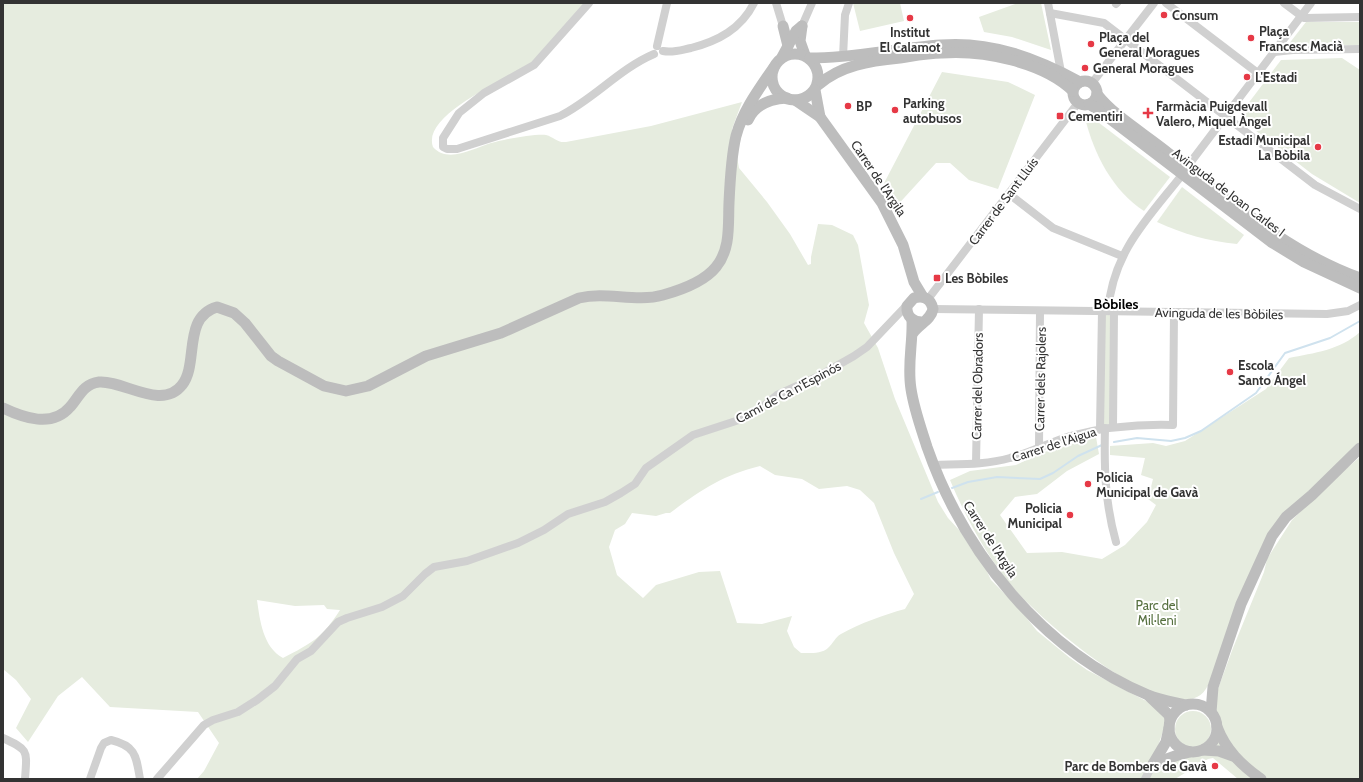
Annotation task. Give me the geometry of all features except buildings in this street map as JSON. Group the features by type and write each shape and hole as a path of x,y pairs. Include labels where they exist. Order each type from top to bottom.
{"main road":[{"path":"782,26 788,31 799,29"},
{"path":"782,26 788,46"},
{"path":"3,408 29,418 42,420 55,418 63,414 84,388 94,383 114,384 152,395 162,395 179,389 186,378 197,325 202,314 217,307 234,313 271,356 278,361 324,386 346,391 368,386 426,356 501,333 579,298 589,295 606,295 642,299 662,295 684,287 712,272 724,254 728,240 729,201 736,136 749,104 782,57 799,29"},
{"path":"799,29 800,41 808,57 818,70 816,87"},
{"path":"782,57 793,53 808,57 843,57 940,45 970,45 1020,54 1080,82"},
{"path":"3,412 28,422 43,423 57,421 73,410 87,392 100,386 152,399 171,397 180,393 189,382 200,328 206,318 214,313 224,312 234,317 244,327 264,353 285,370 324,390 347,395 378,386 430,358 503,336 583,300 607,299 642,302 664,299 679,294 704,283 714,276 723,266 732,242 737,164 744,127 752,111 761,104 806,98 816,87 834,72 854,65 906,57 956,52 982,54 1018,62 1059,80 1073,91"},
{"path":"774,67 772,76 773,84 779,94 791,99"},
{"path":"1087,81 1092,83 1097,94 1095,100 1089,104 1078,104 1073,96 1073,91 1076,84 1087,81"},
{"name":"Carrer de l'Argila","path":"816,87 820,117"},
{"name":"Avinguda de Joan Carles I","path":"1097,94 1104,102 1246,224 1287,252 1327,274 1360,288"},
{"name":"Carrer de l'Argila","path":"791,99 820,117 882,203 903,244 921,301 907,310 911,319 912,332 909,363 911,389 917,417 934,465 948,497 990,567 1035,620 1066,646 1109,676 1149,696 1189,705"},
{"name":"Avinguda de Joan Carles I","path":"1089,104 1097,108 1279,237 1328,265 1360,278"},
{"path":"912,332 918,325 930,318 921,301"},
{"path":"911,319 924,322"},
{"path":"1261,779 1233,756 1222,740 1211,712 1213,687 1241,604 1272,536 1286,517 1317,491 1360,448"},
{"path":"1153,764 1166,742 1170,724 1179,709 1201,700 1213,687"},
{"name":"Carrer de l'Argila","path":"1149,696 1169,715 1170,724"},
{"path":"1189,705 1199,705 1211,712"},
{"path":"1170,724 1173,742 1178,747 1191,752"},
{"path":"1203,750 1214,740 1217,726"},
{"path":"1153,764 1178,755 1203,750 1219,751 1233,756"}],"street":[{"path":"589,3 534,65 484,93 459,113 443,138 443,147 452,149 467,146 560,116 572,110 626,70 654,54 654,49 673,52 715,41 736,27 754,3"},
{"path":"660,49 667,3"},
{"path":"776,3 782,26"},
{"path":"799,29 812,3"},
{"path":"843,57 845,15 849,3"},
{"path":"1048,3 1061,72"},
{"path":"1092,83 1154,3"},
{"path":"1166,3 1259,74"},
{"path":"1284,3 1304,18 1360,17"},
{"path":"1116,542 1108,513 1105,465 1108,311 1112,282 1122,256 1141,227 1259,74 1311,3"},
{"path":"1050,13 1104,22 1315,185 1360,209"},
{"path":"1274,52 1292,50 1360,49"},
{"name":"Carrer de Sant Lluís","path":"921,301 1009,194 1078,104"},
{"path":"1009,194 1053,228 1122,256"},
{"name":"Avinguda de les Bòbiles","path":"921,301 979,309 1040,311 1327,314 1348,311 1360,305"},
{"name":"Camí de Ca n'Espinós","path":"157,779 204,725 213,720 238,712 257,700 275,686 297,659 311,651 338,622 382,607 403,596 434,567 467,561 518,543 544,530 568,514 605,502 635,484 646,468 693,435 742,419 757,411 777,395 818,377 854,356 868,347 896,317 921,301"},
{"name":"Carrer del Obradors","path":"976,463 979,309"},
{"name":"Carrer dels Rajolers","path":"1039,447 1040,311"},
{"path":"1106,428 1108,311"},
{"name":"Carrer de l'Aigua","path":"934,465 990,463 1011,458 1039,447 1106,428 1147,424 1174,425 1174,312"},
{"path":"896,317 902,315 911,319"},
{"path":"3,738 22,747 25,752 25,779"},
{"path":"90,779 101,748 104,743 111,740 130,748 135,756 140,779"},
{"path":"1145,779 1153,764"}],"green space":[{"path":"3,3 585,3 532,62 469,99 453,110 440,122 433,135 433,147 439,152 453,155 496,142 535,135 546,135 560,142 566,142 651,126 742,102 732,129 739,168 767,202 790,234 808,265 811,264 811,257 818,224 832,225 853,235 858,245 869,305 864,323 878,348 895,399 938,502 972,550 980,557 991,580 1017,606 1037,631 1087,670 1150,703 1167,719 1158,746 1149,766 1181,759 1223,737 1215,713 1215,697 1264,572 1267,559 1292,520 1328,484 1360,457 1360,779 1238,779 1213,758 1208,759 1175,779 197,779 204,771 219,743 198,712 110,707 82,677 58,696 28,742 16,728 31,699 16,680 3,669","holes":["760,466 775,475 802,479 819,489 847,486 860,490 874,503 894,553 914,594 905,609 872,620 839,635 825,650 815,653 801,653 794,647 787,631 792,616 762,624 737,623 720,571 699,572 656,585 643,598 617,575 609,547 615,530 625,524 632,513 656,516 670,513 713,484 735,474","257,600 295,606 324,605 327,609 340,610 322,634 309,644 283,658 276,653 267,640 261,625"]},
{"path":"853,3 900,3 904,21 860,31"},
{"path":"1018,3 1041,3 1051,50 1012,37 984,32 979,17"},
{"path":"1306,22 1360,22 1360,45 1288,45"},
{"name":"Estadi Municipal La Bòbila","path":"1342,58 1360,70 1360,203 1312,174 1242,120 1244,109 1281,60"},
{"path":"942,72 1008,82 1035,95 998,189 969,180 950,163 936,163 894,209 881,189"},
{"path":"1086,115 1090,116 1170,177 1144,211 1123,193 1106,170 1094,145 1085,118"},
{"path":"1182,187 1244,235 1237,244 1196,236 1157,222"},
{"path":"1104,313 1112,314 1111,424 1102,426"},
{"name":"Parc del Mil·leni","path":"1360,332 1360,442 1279,520 1210,681 1206,689 1197,697 1177,699 1153,693 1126,679 1098,661 1070,641 1046,620 1011,585 993,561 969,521 950,480 970,471 1016,465 1041,453 1096,437 1099,454 1067,471 1037,494 1015,497 1000,515 1027,553 1062,552 1102,559 1125,545 1147,522 1156,505 1148,499 1153,479 1141,475 1145,458 1110,455 1110,446 1153,443 1166,446 1185,441 1266,389 1289,358 1335,347 1344,343"},
{"path":"1197,711 1206,716 1210,722 1210,736 1206,742 1197,747 1189,747 1180,742 1176,736 1175,725 1180,716 1186,712"}],"waterway":[{"path":"1114,442 1137,438 1171,441 1185,438 1201,431 1256,393 1285,353 1330,338 1360,321"},
{"path":"952,488 968,482 997,477 1040,479 1053,473 1078,456 1102,445"},
{"path":"921,499 938,492"}],"place":[{"name":"Consum","path":"1164,15"},
{"name":"Institut El Calamot","path":"910,18"},
{"name":"Plaça Francesc Macià","path":"1251,38"},
{"name":"Plaça del General Moragues","path":"1091,44"},
{"name":"General Moragues","path":"1085,68"},
{"name":"L'Estadi","path":"1247,77"},
{"name":"BP","path":"848,106"},
{"name":"Parking autobusos","path":"895,110"},
{"name":"Farmàcia Puigdevall Valero, Miquel Àngel","path":"1148,113"},
{"name":"Cementiri","path":"1060,116"},
{"name":"Estadi Municipal La Bòbila","path":"1318,147"},
{"name":"Les Bòbiles","path":"937,278"},
{"name":"Escola Santo Ángel","path":"1230,372"},
{"name":"Policia Municipal de Gavà","path":"1088,484"},
{"name":"Policia Municipal","path":"1070,515"},
{"name":"Parc de Bombers de Gavà","path":"1215,766"}],"district":[{"name":"Bòbiles","path":"1116,304"}]}
